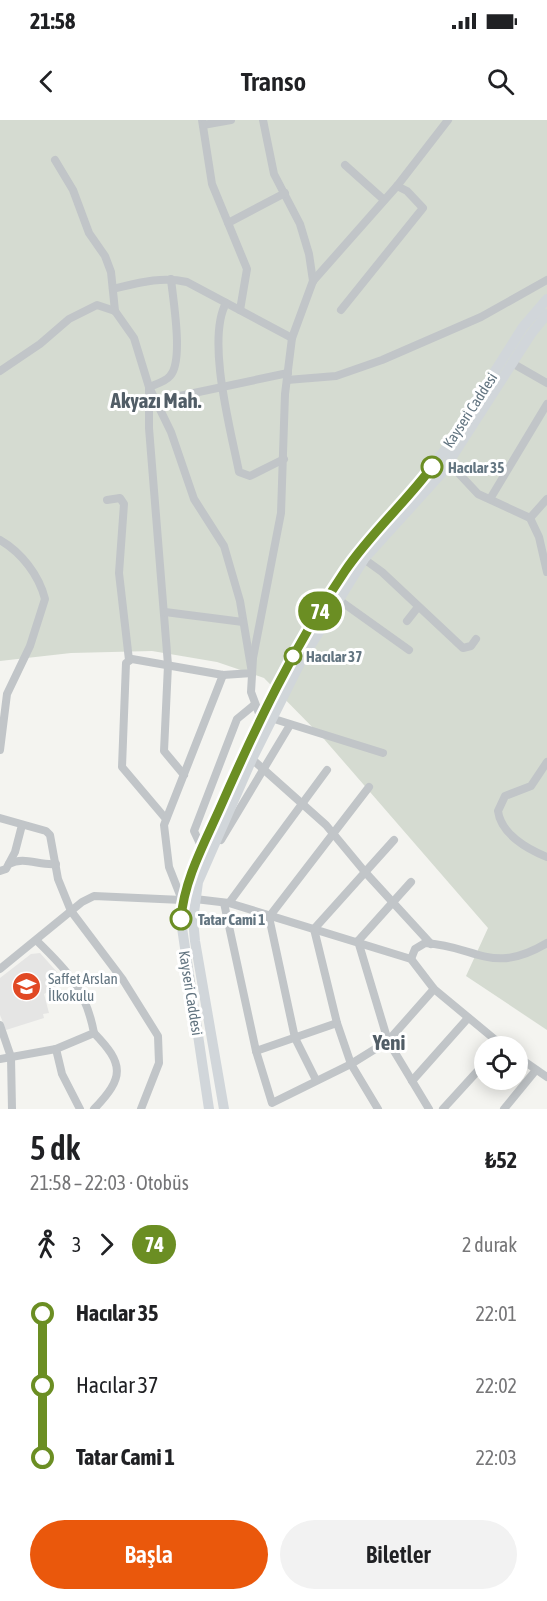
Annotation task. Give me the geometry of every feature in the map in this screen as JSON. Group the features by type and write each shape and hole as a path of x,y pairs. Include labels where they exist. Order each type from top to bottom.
{"main road":[{"name":"Kayseri Caddesi","path":"209,1109 183,938 182,900 202,848 266,717 290,661 345,570 445,450 523,327 547,299"},
{"name":"Kayseri Caddesi","path":"224,1109 198,963 193,920 195,899 205,867 252,759 266,717 363,559 449,463 512,363 547,314"}],"street":[{"path":"231,120 202,123 212,184 247,269 240,310"},
{"path":"263,120 274,174 303,234 313,281"},
{"path":"383,753 266,717 254,705 251,692 252,673 262,605 281,513 292,338 313,281 383,199 397,186 448,120"},
{"path":"55,159 73,190 89,233 105,256 113,289 115,311 134,338 149,387 171,432 194,499 224,546 240,601 252,673"},
{"path":"345,165 383,199"},
{"path":"340,310 423,208 407,191 397,186"},
{"path":"228,223 285,194"},
{"path":"113,289 171,279 187,282 292,338"},
{"path":"149,387 166,380 175,366 176,348 171,279"},
{"path":"156,401 288,377 336,376 382,360 481,317 547,280"},
{"path":"226,303 219,322 223,387 239,472 250,476 284,459"},
{"path":"0,371 40,344 69,319 97,305 115,311"},
{"path":"512,363 547,383"},
{"path":"149,387 149,428 168,665 164,751 184,775"},
{"path":"490,499 547,404"},
{"path":"449,463 478,494 530,518 539,537 547,572"},
{"path":"107,500 120,498 124,504 119,573 129,660 126,665 123,767 166,819"},
{"path":"530,518 547,499"},
{"path":"0,540 15,548 27,561 45,599 30,646 7,694 0,750"},
{"path":"363,559 382,572 463,648 471,646 476,639"},
{"path":"339,600 409,650"},
{"path":"407,621 418,607"},
{"path":"165,612 243,621"},
{"path":"129,660 223,675 252,673"},
{"path":"0,969 37,941 71,910 94,896 182,900 169,867 163,832 166,819 223,675"},
{"path":"202,848 194,831 237,719 254,705"},
{"path":"205,867 290,725"},
{"path":"252,759 303,802 431,944"},
{"path":"547,762 531,786 505,796 498,811 506,830 531,851 547,857"},
{"path":"327,770 226,903 256,1051 273,1107 316,1080 351,1064 388,1041 434,989"},
{"path":"316,1080 295,1038 269,917 369,787"},
{"path":"2,820 46,831 50,835 58,879 71,910 123,980 158,1036 159,1063 141,1109"},
{"path":"8,865 15,852 22,825"},
{"path":"314,929 394,840"},
{"path":"0,871 18,860 44,865 56,864"},
{"path":"358,941 411,882"},
{"path":"195,899 226,903 358,941 411,959 434,989 490,1036"},
{"path":"314,929 337,1023 351,1064 378,1109"},
{"path":"37,941 79,986 89,1009 94,1033 112,1052 117,1062 115,1080 110,1092 94,1109"},
{"path":"358,941 388,1041 429,1109"},
{"path":"411,959 420,945 431,944 484,957 511,958 525,956 547,943"},
{"path":"412,1081 468,1018"},
{"path":"256,1051 337,1023"},
{"path":"0,1025 11,1058 12,1109"},
{"path":"0,1059 56,1049 94,1033"},
{"path":"56,1049 62,1074 80,1109"},
{"path":"528,1064 547,1077"},
{"path":"504,1109 536,1070"},
{"path":"443,1109 474,1075"}],"shaded area":[{"path":"0,120 547,120 547,1030 466,976 488,928 324,739 264,678 217,662 152,651 71,653 0,661"},
{"name":"Saffet Arslan İlkokulu","path":"40,953 65,981 44,994 49,1013 43,1014 44,1018 6,1030 0,1015 0,978 31,954"}],"bus line":[{"name":"74","path":"181,919 182,900 192,873 260,716 290,661 345,570 432,467"}],"place":[{"name":"Hacılar 35","path":"432,467"},
{"name":"Hacılar 37","path":"293,656"},
{"name":"Tatar Cami 1","path":"181,919"},
{"name":"Saffet Arslan İlkokulu","path":"27,987"}],"district":[{"name":"Akyazı Mah.","path":"156,400"},
{"name":"Yeni","path":"389,1042"}]}
